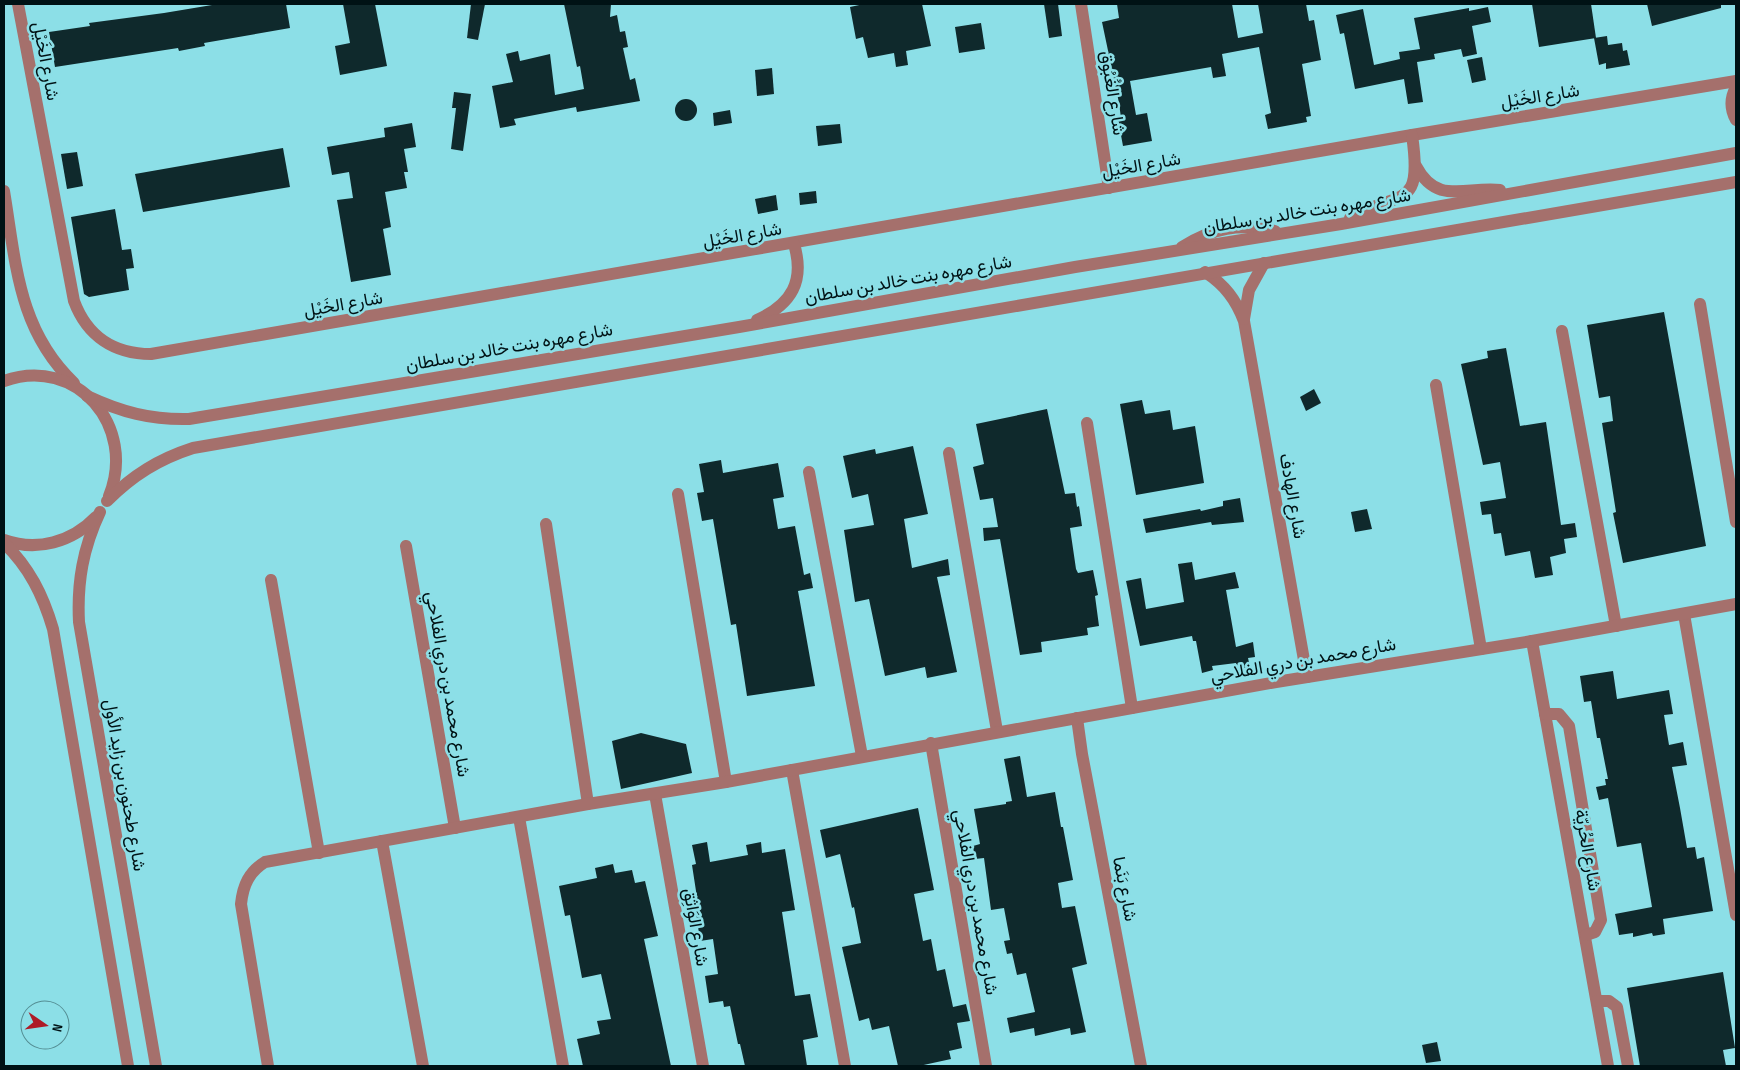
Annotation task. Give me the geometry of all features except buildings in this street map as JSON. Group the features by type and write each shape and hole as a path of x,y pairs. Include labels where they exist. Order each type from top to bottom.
{"street":[{"name":"شارع الخَيْل","path":"18,4 74,301 78,312 91,331 108,345 129,353 150,354 794,244 1412,135 1736,81"},
{"name":"شارع الغُبُوق","path":"1081,4 1109,188"},
{"path":"1736,88 1731,102 1736,120"},
{"path":"1342,224 1358,213 1403,196 1413,183 1416,166 1412,135"},
{"name":"شارع مهره بنت خالد بن سلطان","path":"88,396 126,413 147,418 189,419 739,327 1178,250 1342,224 1736,153"},
{"path":"1416,166 1426,180 1440,190 1456,192 1498,190 1514,194"},
{"path":"107,500 138,473 155,462 193,448 1205,272 1736,182"},
{"path":"4,191 19,283 30,322 50,357 88,396 105,418 116,445 116,473 107,500 100,512 78,532 53,543 25,545 4,542"},
{"path":"739,327 774,311 789,297 799,271 798,257 794,244"},
{"name":"شارع الهادف","path":"1244,321 1249,290 1264,263"},
{"name":"شارع الهادف","path":"1205,272 1226,288 1244,321 1307,677"},
{"path":"1700,304 1736,522"},
{"path":"1562,331 1616,626"},
{"path":"4,381 34,376 48,377 78,386"},
{"path":"1436,385 1481,649"},
{"path":"1087,423 1132,708"},
{"path":"949,453 997,731"},
{"path":"809,472 862,756"},
{"path":"678,494 726,782"},
{"name":"شارع طحنون بن زايد الأول","path":"100,512 81,565 78,584 79,622 156,1066"},
{"path":"546,524 588,804"},
{"path":"4,542 27,570 38,588 53,629 128,1066"},
{"name":"شارع محمد بن دري الفلاحي","path":"406,546 455,828"},
{"path":"271,580 319,853"},
{"name":"شارع محمد بن دري الفلاحي","path":"268,1066 241,904 243,891 248,879 256,868 265,862 588,804 726,782 997,731 1307,677 1532,641 1736,604"},
{"path":"1684,614 1736,915"},
{"name":"شارع الحُريّة","path":"1532,641 1608,1066"},
{"path":"1545,714 1559,714 1569,726 1601,920 1595,932 1586,935"},
{"name":"شارع بَنَما","path":"1077,718 1082,754 1141,1066"},
{"name":"شارع محمد بن دري الفلاحي","path":"931,743 986,1066"},
{"path":"792,770 845,1066"},
{"name":"شارع الوَاثِق","path":"655,794 703,1066"},
{"path":"519,817 563,1066"},
{"path":"382,841 423,1066"},
{"path":"1597,1001 1609,1001 1617,1007 1628,1066"}]}
